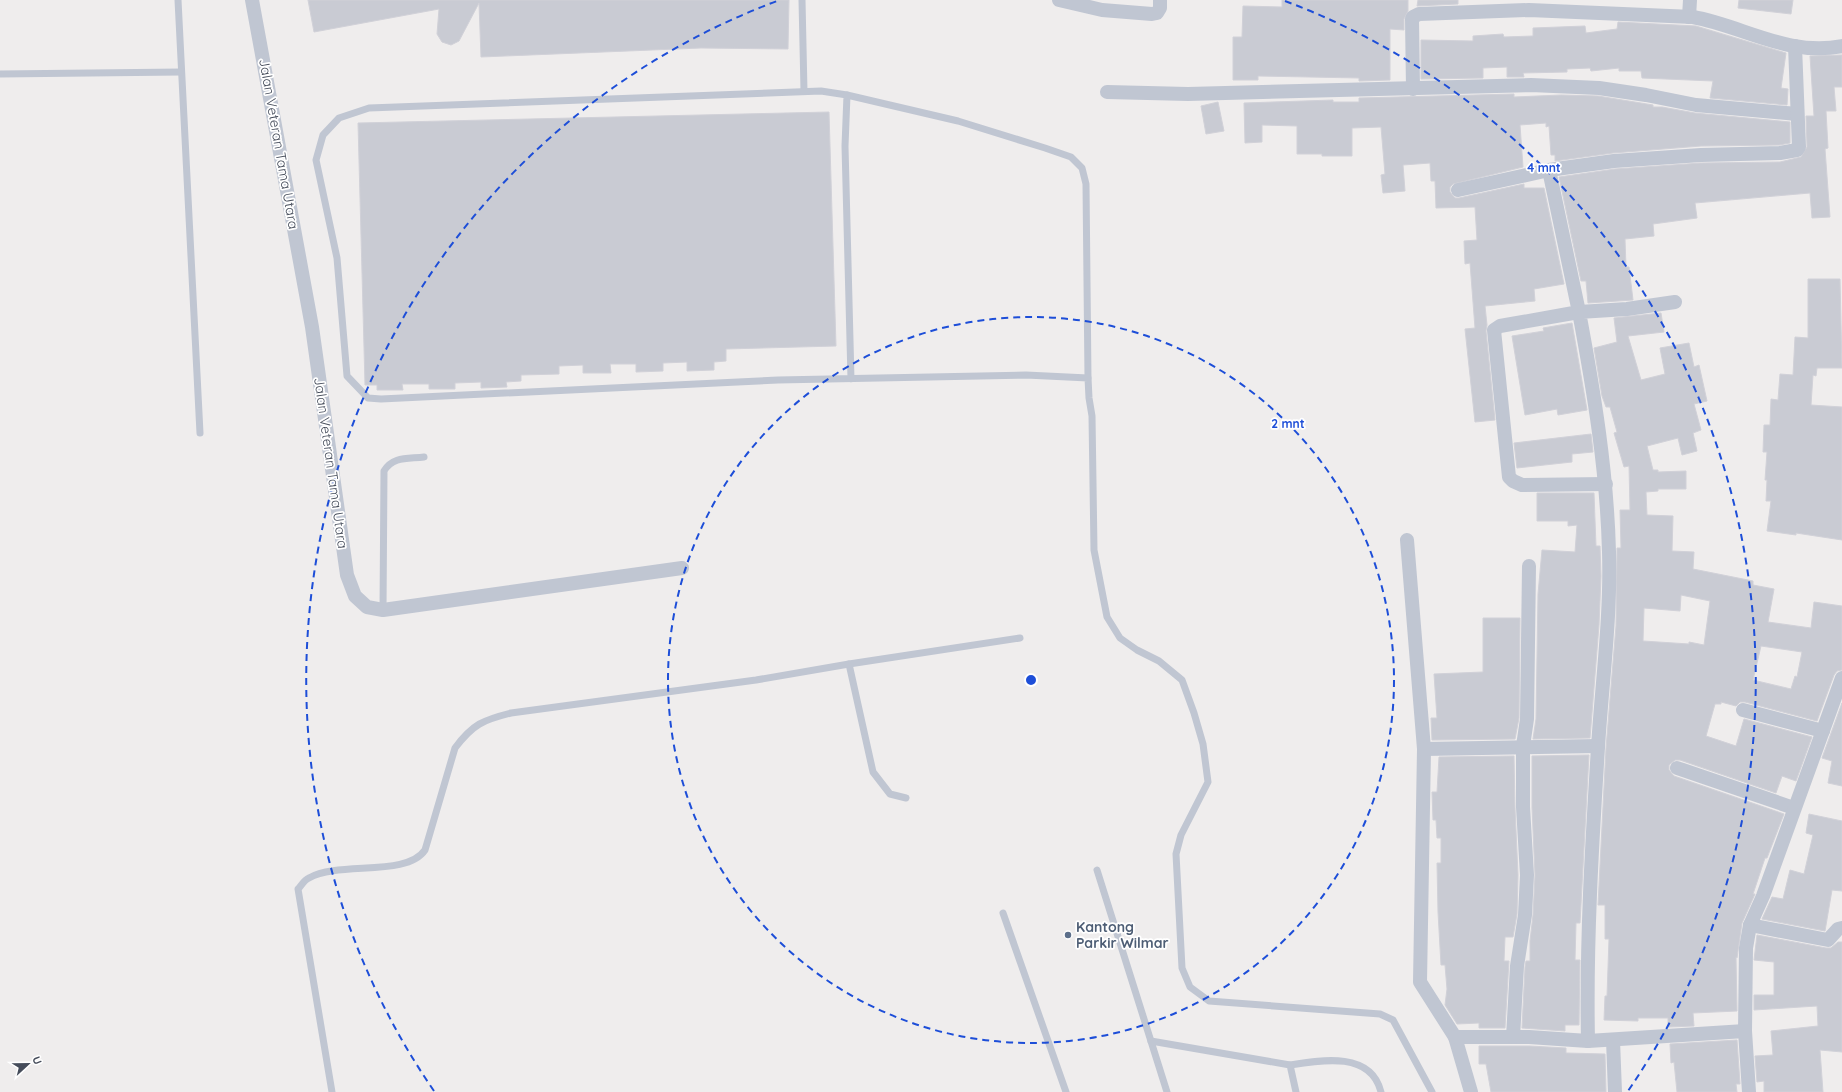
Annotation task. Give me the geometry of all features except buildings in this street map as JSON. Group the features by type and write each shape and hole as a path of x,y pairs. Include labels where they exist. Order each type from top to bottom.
{"street":[{"name":"Jalan Veteran Tama Utara","path":"252,0 312,327 347,575 355,596 367,607 382,610 682,568"},
{"path":"1059,0 1102,10 1152,14 1157,13 1160,8 1160,0"},
{"path":"1689,17 1690,0"},
{"path":"1413,89 1412,19 1419,14 1529,10 1689,17 1717,22 1768,41 1816,49 1842,46"},
{"path":"1458,190 1549,170 1614,161 1701,155 1793,152 1799,148 1795,46"},
{"path":"1107,92 1188,94 1531,85 1599,88 1646,95 1696,105 1797,114"},
{"path":"1549,170 1579,312 1595,399 1606,484 1609,554 1607,649 1598,746 1586,978 1588,1040"},
{"path":"1606,484 1522,485 1513,481 1509,477 1494,330 1500,326 1579,312 1627,309 1675,302"},
{"path":"1407,540 1424,749 1419,974 1422,988 1455,1037 1471,1092"},
{"path":"1513,1037 1517,966 1525,915 1527,875 1522,807 1523,746 1527,719 1529,566"},
{"path":"1749,1092 1745,1031 1746,948 1750,925 1763,896 1842,678"},
{"path":"1742,710 1823,731"},
{"path":"1424,749 1523,746 1598,746"},
{"path":"1677,768 1794,808"},
{"path":"1750,925 1828,940 1838,929 1842,928"},
{"path":"1455,1037 1613,1040 1745,1031"},
{"path":"1613,1040 1615,1092"}],"lane":[{"path":"178,0 200,433"},
{"path":"802,0 804,91"},
{"path":"0,74 181,72"},
{"path":"1088,378 1026,375 778,380 381,399 368,398 347,376 337,258 316,160 323,135 339,118 369,108 821,90 958,121 1071,157 1082,168 1086,184 1088,378 1092,416 1094,550 1107,617 1120,638 1137,650 1159,660 1182,680 1203,744 1208,782 1181,835 1176,854 1182,968 1190,987 1209,1001 1380,1014 1393,1020 1432,1092"},
{"path":"847,95 845,146 851,379"},
{"path":"382,610 384,471 389,463 398,460 424,457"},
{"path":"332,1092 298,889 307,879 323,872 402,864 421,857 426,850 455,748 465,734 485,720 511,713 756,680 1020,638"},
{"path":"849,664 873,772 890,794 906,798"},
{"path":"1098,870 1167,1092"},
{"path":"1003,913 1066,1092"},
{"path":"1151,1041 1290,1065 1322,1060 1340,1060 1358,1064 1374,1076 1381,1092"},
{"path":"1290,1065 1296,1092"}],"place":[{"name":"Kantong Parkir Wilmar","path":"1068,935"}]}
